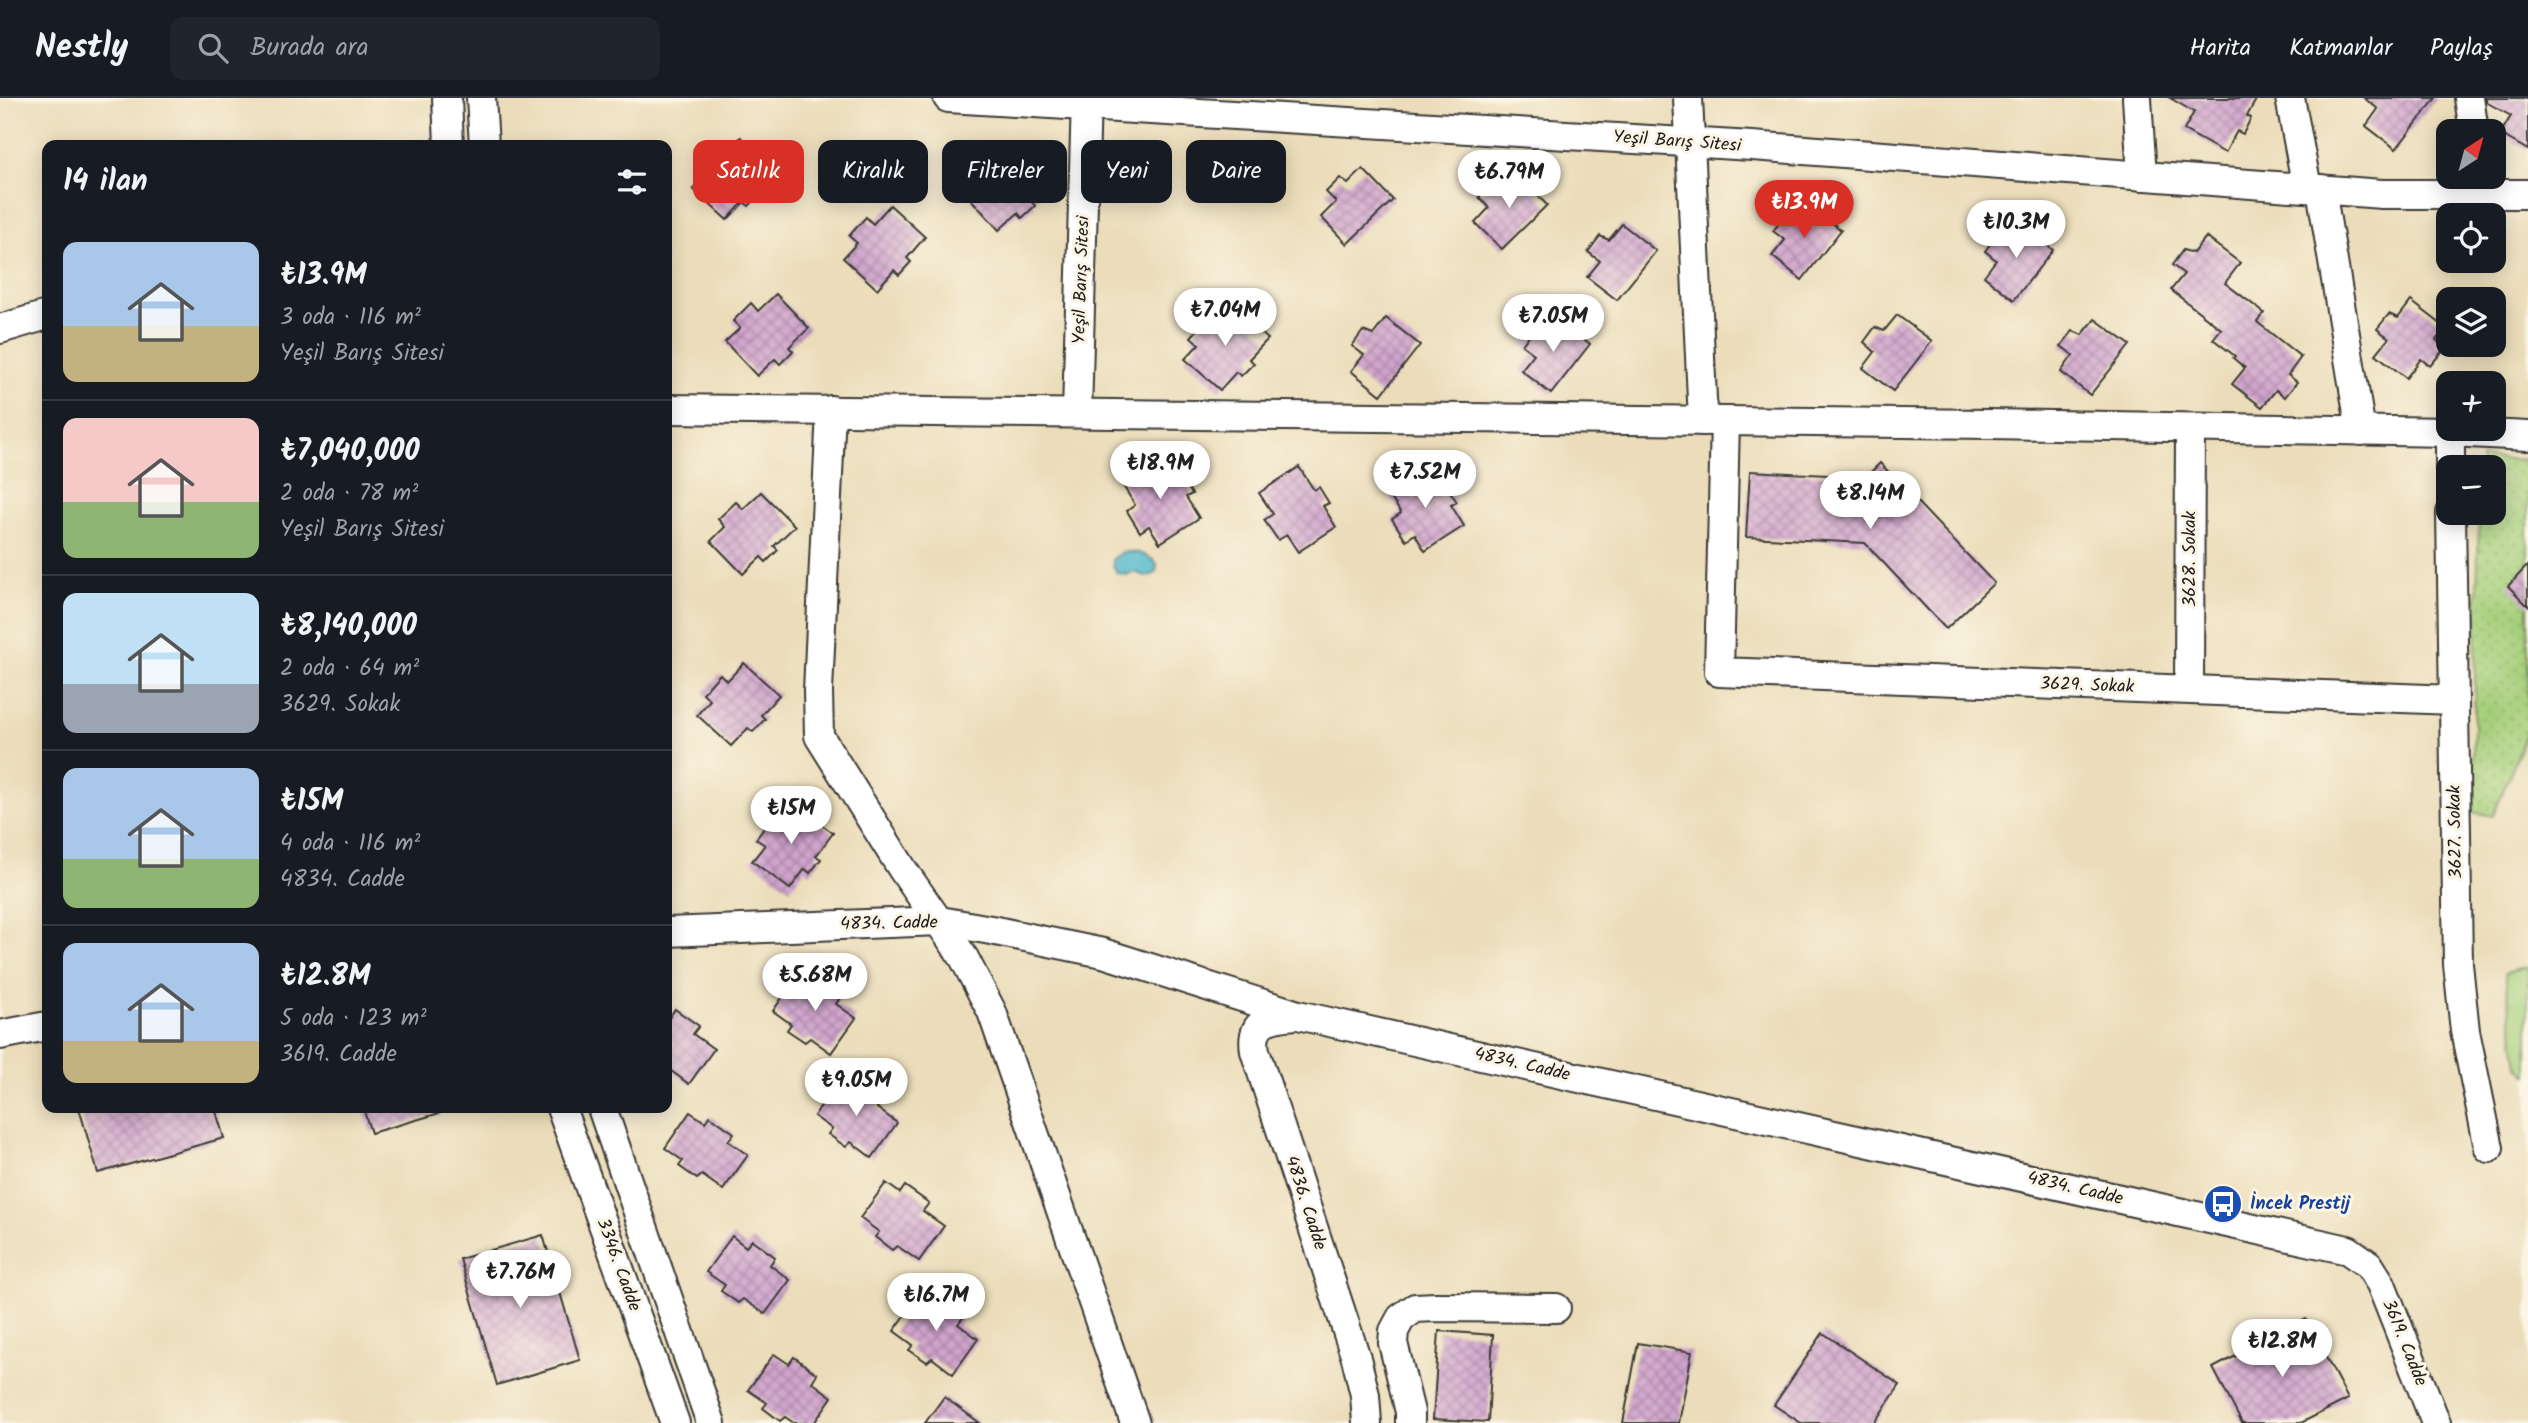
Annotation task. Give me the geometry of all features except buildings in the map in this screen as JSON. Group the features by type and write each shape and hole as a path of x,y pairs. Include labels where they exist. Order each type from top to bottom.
{"street":[{"path":"447,98 449,140"},
{"path":"481,98 484,140"},
{"name":"Yeşil Barış Sitesi","path":"948,98 1289,108 1690,142 2382,194 2437,189"},
{"path":"1688,98 1714,421"},
{"path":"2137,98 2142,176"},
{"path":"2290,98 2314,189 2361,431"},
{"path":"2469,98 2472,119"},
{"name":"Yeşil Barış Sitesi","path":"1077,413 1086,102"},
{"name":"Yeşil Barış Sitesi","path":"2502,189 2528,194"},
{"path":"0,329 42,316"},
{"path":"672,409 2436,432"},
{"path":"831,410 818,691 819,736 903,870 964,958 992,1012 1135,1423"},
{"name":"3629. Sokak","path":"1714,421 1720,673 2454,699"},
{"name":"3628. Sokak","path":"2189,690 2190,428"},
{"path":"2506,435 2528,436"},
{"name":"3627. Sokak","path":"2451,525 2458,964 2465,1031 2489,1148"},
{"name":"4834. Cadde","path":"672,932 940,921 1103,953 1298,1015 2348,1250 2369,1265"},
{"name":"4836. Cadde","path":"1298,1015 1272,1017 1259,1025 1253,1039 1255,1051 1356,1358 1365,1395 1367,1423"},
{"path":"0,1035 42,1027"},
{"name":"3346. Cadde","path":"563,1113 675,1423"},
{"name":"3346. Cadde","path":"604,1113 710,1423"},
{"name":"3619. Cadde","path":"2369,1265 2381,1284 2436,1423"},
{"path":"1410,1423 1410,1412 1393,1343 1394,1331 1401,1318 1415,1308 1556,1308"}],"green space":[{"path":"2506,459 2528,460 2528,729 2493,816 2472,812 2479,525 2506,525"},
{"path":"2528,967 2528,1075 2518,1066 2505,973"}],"water":[{"path":"1122,552 1137,553 1150,558 1157,564 1156,573 1147,577 1135,572 1126,575 1117,573 1113,559"}],"place":[{"name":"İncek Prestij","path":"2223,1204"}]}
